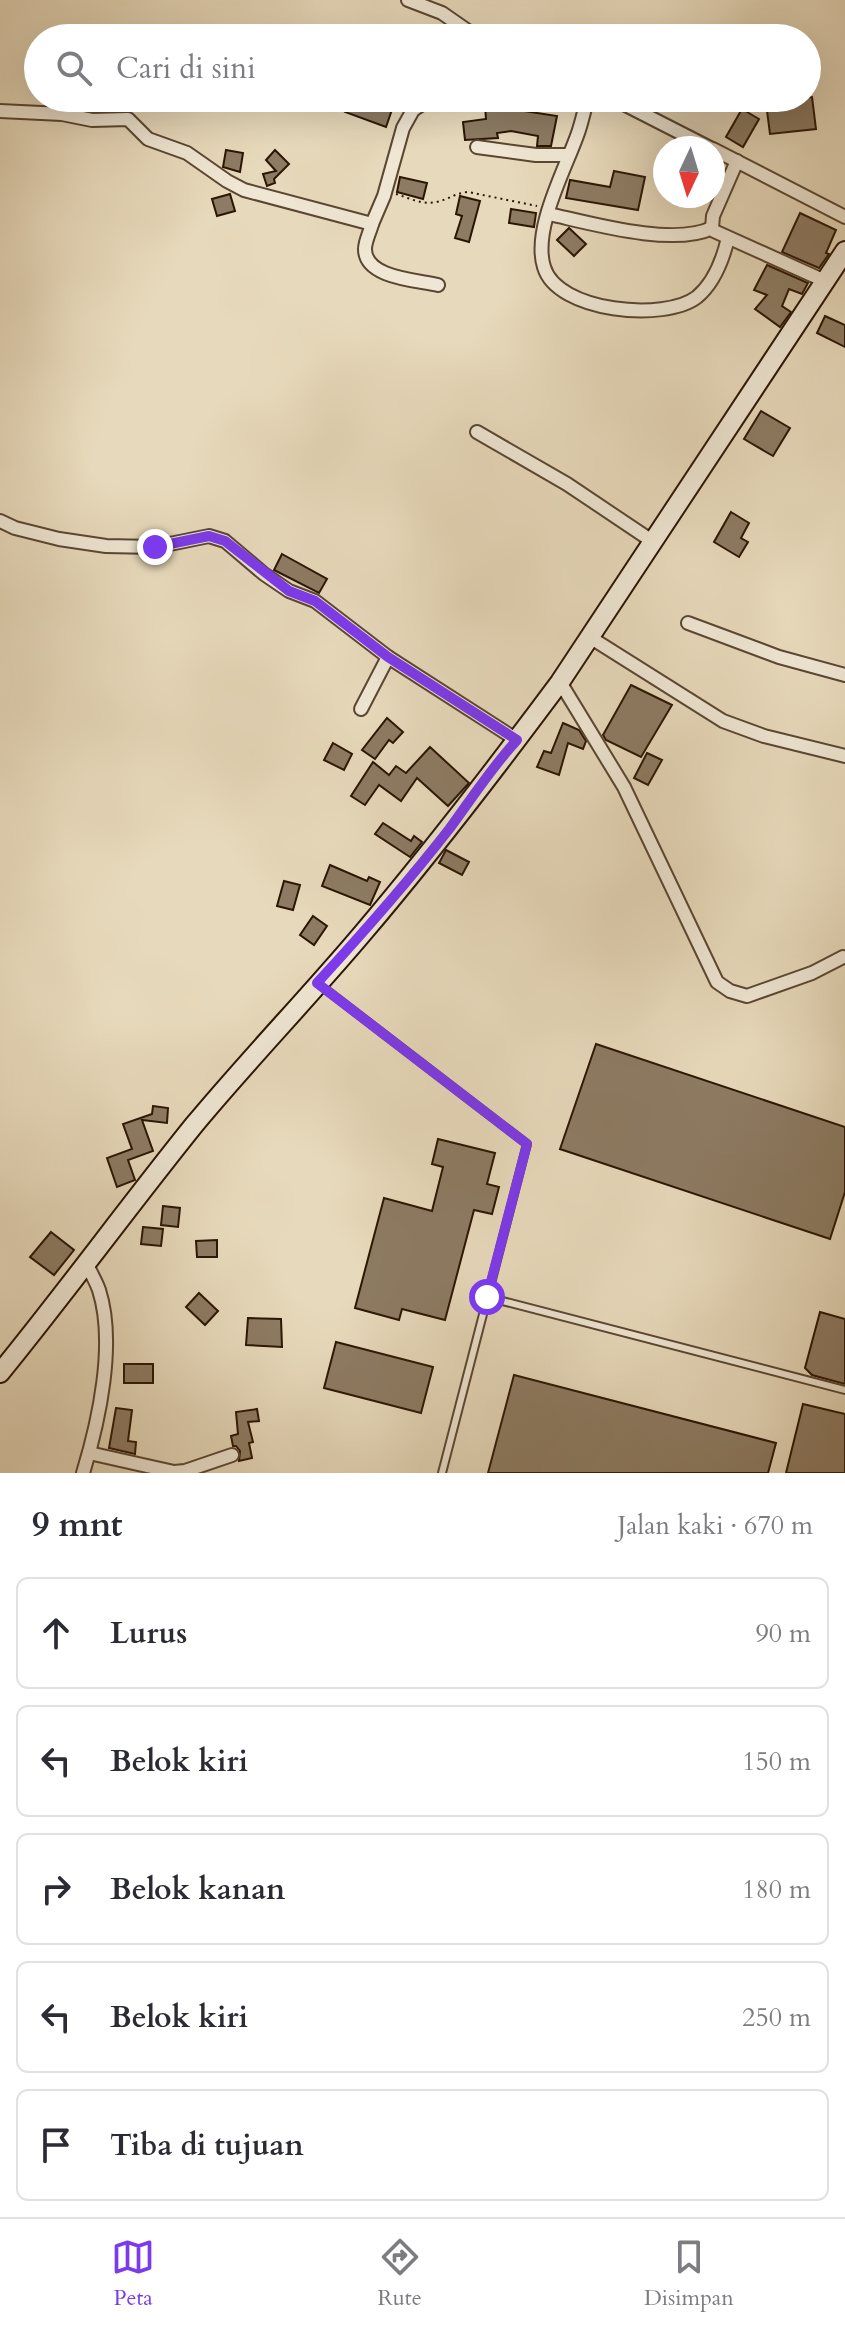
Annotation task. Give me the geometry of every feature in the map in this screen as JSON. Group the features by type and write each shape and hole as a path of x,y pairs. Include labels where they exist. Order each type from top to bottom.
{"street":[{"path":"418,1 459,24"},
{"path":"0,111 62,114 92,120 128,119 148,139 187,153 244,190 372,224"},
{"path":"412,112 403,128 365,246 368,263 376,269 438,285"},
{"path":"584,112 549,211 542,256 544,270 552,280 581,302 598,306 650,309 687,302 698,296 716,274 728,238"},
{"path":"639,112 687,136"},
{"path":"477,147 536,155 568,155"},
{"path":"725,155 845,217"},
{"path":"712,228 713,216 737,161"},
{"path":"549,211 641,233 695,232 712,228 825,281"},
{"path":"0,1373 195,1124 359,937 517,740 560,682 845,251"},
{"path":"477,432 567,484 652,541"},
{"path":"0,521 29,532 106,546 155,547 209,536 225,541 264,574 289,591 315,601 388,657 517,740"},
{"path":"688,623 779,657 845,675"},
{"path":"588,636 723,721 764,736 845,756"},
{"path":"361,709 388,657"},
{"path":"560,682 624,787 717,982 730,991 747,996 812,973 843,957"},
{"path":"83,1473 104,1367 104,1316 99,1290 86,1262"},
{"path":"89,1453 174,1472 232,1455"}],"lane":[{"path":"317,983 527,1144 442,1473"},
{"path":"487,1297 845,1390"}],"path":[{"path":"385,190 418,202 438,202 457,193 468,192 549,211"}],"building":[{"path":"345,112 391,112 386,127"},
{"path":"486,112 531,112 557,116 551,146 537,146 538,136 511,131 497,133 498,138 465,140 463,122 486,119"},
{"path":"740,112 759,119 743,147 726,137"},
{"path":"767,112 814,112 816,129 770,134"},
{"path":"226,150 243,153 240,172 223,167"},
{"path":"275,150 289,164 274,179 275,183 267,186 263,174 276,171 266,160"},
{"path":"614,171 645,177 638,210 566,198 570,180 610,187"},
{"path":"400,177 427,183 423,199 397,192"},
{"path":"230,194 235,211 217,216 212,199"},
{"path":"460,196 480,201 469,242 455,238 462,216 456,214"},
{"path":"511,209 536,213 534,227 509,223"},
{"path":"800,213 836,230 826,253 829,254 819,268 782,252"},
{"path":"569,228 586,244 574,256 557,240"},
{"path":"767,265 808,283 802,294 789,289 782,306 791,312 780,327 755,309 767,295 754,290"},
{"path":"825,316 845,325 845,347 817,333"},
{"path":"761,411 790,428 773,456 744,439"},
{"path":"731,512 749,523 741,538 748,542 739,557 714,542"},
{"path":"282,554 327,579 319,593 274,570"},
{"path":"631,685 672,705 641,757 606,740 603,735"},
{"path":"387,718 403,732 393,743 389,740 375,759 362,750"},
{"path":"563,723 579,730 586,741 583,749 568,743 559,775 537,767 544,751 551,753"},
{"path":"333,743 352,754 344,770 324,760"},
{"path":"430,747 469,783 448,806 417,778 401,801 379,785 365,805 351,796 373,762 389,775 396,766 406,773"},
{"path":"647,753 662,760 648,785 634,778"},
{"path":"383,823 411,841 414,836 422,842 410,857 375,834"},
{"path":"446,850 469,862 462,875 439,863"},
{"path":"330,865 367,881 369,877 380,882 370,905 322,886"},
{"path":"284,881 300,885 293,910 277,906"},
{"path":"313,916 327,926 314,945 300,935"},
{"path":"596,1044 845,1127 845,1192 830,1239 560,1149"},
{"path":"153,1106 168,1108 167,1123 142,1120 153,1151 128,1160 135,1180 117,1187 107,1158 132,1149 123,1124 152,1114"},
{"path":"438,1139 495,1153 487,1184 499,1187 492,1214 474,1210 445,1320 402,1309 399,1320 355,1308 384,1198 432,1211 443,1167 432,1164"},
{"path":"163,1206 180,1208 178,1227 161,1225"},
{"path":"143,1227 163,1229 161,1246 141,1244"},
{"path":"51,1232 74,1250 54,1275 30,1257"},
{"path":"217,1240 217,1257 197,1257 196,1241"},
{"path":"199,1293 218,1311 205,1325 186,1307"},
{"path":"820,1312 845,1319 845,1384 812,1375 805,1368"},
{"path":"248,1318 281,1319 282,1347 246,1345"},
{"path":"336,1342 433,1367 421,1413 324,1388"},
{"path":"124,1364 153,1364 153,1383 124,1383"},
{"path":"514,1375 776,1443 768,1473 488,1473"},
{"path":"803,1404 845,1414 845,1473 786,1473"},
{"path":"116,1408 132,1410 128,1441 136,1442 135,1454 109,1448"},
{"path":"257,1409 259,1421 248,1422 253,1442 249,1443 252,1458 239,1461 240,1451 233,1446 231,1436 238,1434 236,1412"}],"route":[{"path":"155,547 209,536 225,541 264,574 289,591 315,601 388,657 517,740 502,755 449,829 317,983 527,1144 487,1297"}]}
